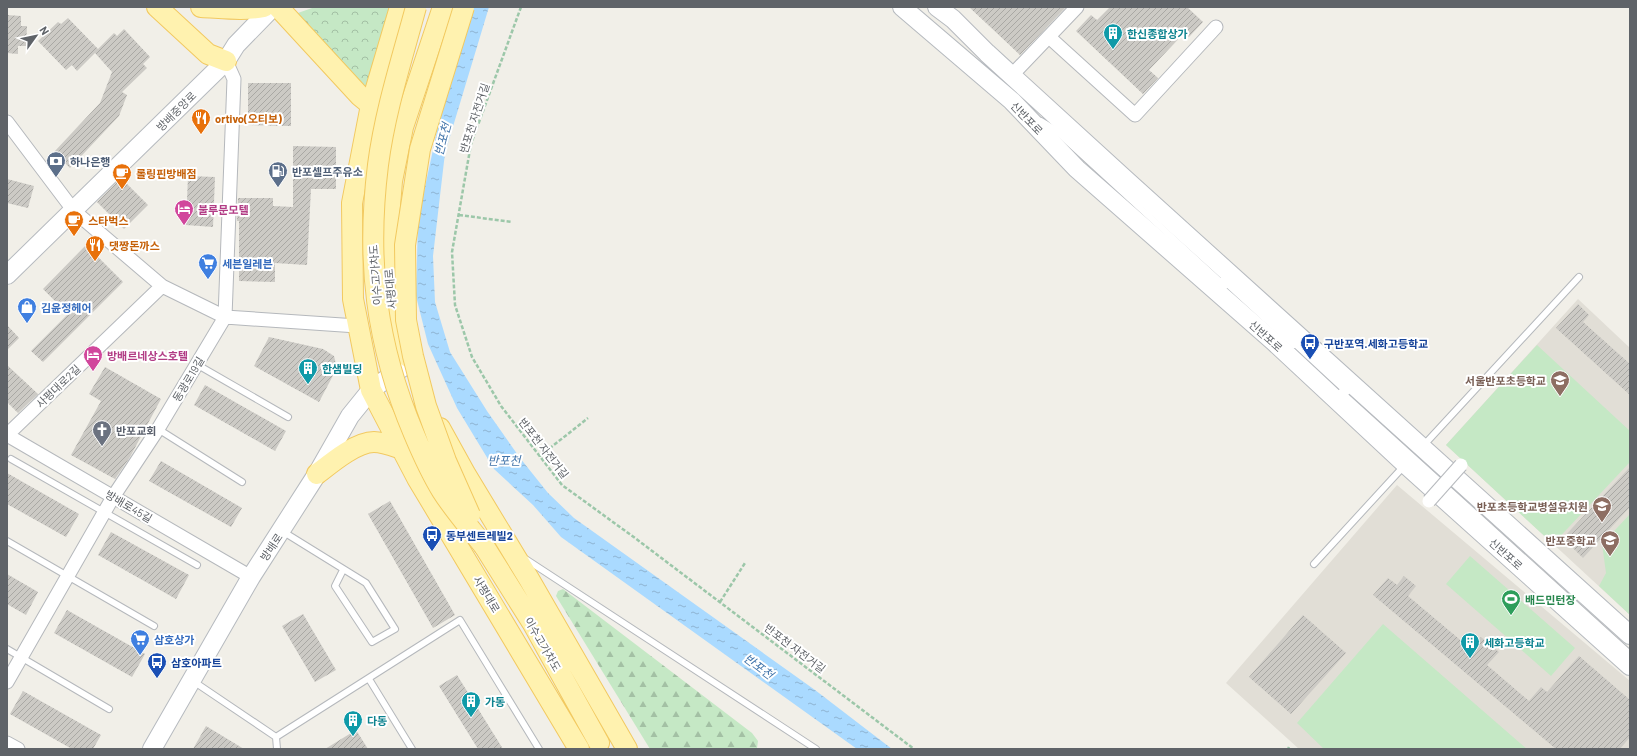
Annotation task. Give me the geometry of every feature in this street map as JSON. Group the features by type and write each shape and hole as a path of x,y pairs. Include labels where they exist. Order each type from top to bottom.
{"main road":[{"path":"157,7 208,54 226,61"},
{"path":"202,7 230,9 255,9 264,7"},
{"name":"방배중앙로","path":"7,275 226,61 236,45 273,7"},
{"path":"278,7 360,96 371,105"},
{"name":"사평대로","path":"400,7 371,105 352,203 353,299 357,326 374,387 402,450 417,478 580,749"},
{"name":"이수고가차도","path":"416,7 388,107 378,164 373,222 373,267 378,311 387,358 404,411 425,459 442,491 484,546 533,624 601,746"},
{"name":"이수고가차도","path":"464,7 420,149 404,245 406,320 413,356 426,406 446,461 484,546"},
{"name":"신반포로","path":"902,7 1012,101 1077,169 1259,329 1414,455 1630,635"},
{"name":"신반포로","path":"937,7 953,19 1014,78 1263,303 1414,455 1630,666"},
{"name":"사평대로","path":"444,10 403,127 391,189 387,244 393,317 410,362 437,422 466,475 511,549 627,749"},
{"name":"방배로","path":"152,749 252,577 317,474 350,416 374,387 410,362"},
{"path":"374,387 386,388 404,402 466,475"},
{"path":"317,474 336,460 368,443 375,442 402,450"},
{"path":"417,478 414,452 421,446 427,443 437,446 448,453"}],"street":[{"path":"1014,78 1076,7"},
{"path":"1050,37 1135,115 1216,27"},
{"name":"동광로19길","path":"7,682 104,512 158,429 225,317 234,79 226,61"},
{"path":"7,122 74,211 162,286 225,317 357,326"},
{"name":"사평대로2길","path":"7,435 162,286"},
{"name":"방배로45길","path":"7,435 252,577"},
{"path":"1429,501 1461,465"},
{"path":"7,743 18,749"}],"lane":[{"path":"1014,78 1050,121 1294,345 1387,427 1414,455 1630,654"},
{"path":"1012,101 1054,129 1194,256 1237,298 1414,455 1630,642"},
{"path":"1314,564 1579,277"},
{"path":"1237,298 1259,329"},
{"path":"1263,303 1294,345"},
{"path":"196,364 288,417"},
{"path":"158,429 242,482"},
{"path":"11,459 197,566"},
{"path":"282,531 366,583 395,629 372,642 335,586 343,570"},
{"path":"7,541 154,626"},
{"name":"사평대로","path":"511,549 816,749"},
{"path":"276,737 460,620 539,749"},
{"path":"7,649 109,709"},
{"path":"369,679 412,749"},
{"path":"192,680 276,737"},
{"path":"276,737 277,749"}],"path":[{"name":"반포천 자전거길","path":"521,7 471,144 452,252 455,305 472,357 502,406 562,485 720,602 914,749"},
{"path":"459,215 512,222"},
{"path":"540,456 588,418"},
{"path":"720,602 745,563"}],"shaded area":[{"name":"서울반포초등학교","path":"1578,299 1630,348 1630,615 1446,445"},
{"path":"1397,485 1630,681 1630,749 1299,749 1226,683"}],"green space":[{"path":"315,7 389,7 366,92 295,14"},
{"name":"서울반포초등학교","path":"1537,345 1630,431 1630,462 1553,544 1446,445"},
{"name":"반포중학교","path":"1630,514 1630,615 1599,586 1606,573 1602,544"},
{"name":"배드민턴장","path":"1470,556 1575,648 1551,676 1446,584"},
{"path":"563,589 752,733 758,741 757,748 650,749 556,596 558,591"},
{"path":"1383,624 1527,749 1324,749 1297,723"}],"water":[{"name":"반포천","path":"467,7 489,7 445,153 433,256 435,302 450,352 487,411 520,458 548,493 574,518 815,690 892,749 857,749 561,537 533,505 494,469 457,408 428,344 416,296 418,219 441,113"}],"building":[{"path":"969,7 1066,7 1020,55"},
{"path":"1110,7 1187,7 1203,22 1189,37 1184,33 1149,70 1158,78 1143,94 1076,31 1091,15 1097,20"},
{"path":"7,15 21,16 21,26 27,26 26,46 18,46 18,54 7,53"},
{"path":"68,18 98,49 114,33 117,36 124,29 150,57 143,64 147,68 122,92 127,95 119,116 70,168 54,152 100,103 112,72 95,53 77,71 72,65 66,70 38,41 58,22 61,24"},
{"path":"248,83 291,83 291,126 248,125"},
{"path":"293,146 336,147 336,189 311,189 307,265 275,263 275,282 239,281 239,221 237,221 238,198 273,198 273,206 293,207"},
{"path":"188,176 215,177 213,227 186,225"},
{"path":"121,178 148,205 124,229 97,202"},
{"path":"7,179 34,186 28,208 7,203"},
{"path":"86,245 123,282 43,362 31,351 68,314 43,289"},
{"path":"1578,304 1589,315 1583,322 1630,364 1630,395 1556,328"},
{"path":"7,325 19,338 7,350"},
{"name":"한샘빌딩","path":"269,337 323,349 334,356 337,368 319,402 254,366"},
{"path":"7,365 38,394 18,413 7,402"},
{"path":"105,367 161,399 130,457 115,479 71,455 101,401 89,394"},
{"path":"205,385 286,431 275,451 194,405"},
{"path":"161,461 242,508 231,527 149,481"},
{"path":"1630,467 1630,507 1583,558 1563,538"},
{"path":"7,473 79,514 66,537 7,504"},
{"path":"390,501 455,615 433,628 368,514"},
{"path":"111,532 189,575 176,599 98,555"},
{"path":"7,574 38,592 26,615 7,604"},
{"path":"1404,576 1416,586 1408,596 1471,649 1481,637 1499,652 1487,665 1529,701 1541,687 1547,692 1579,656 1630,700 1630,737 1620,749 1556,749 1373,595 1388,578 1397,585"},
{"path":"67,610 145,654 132,677 54,633"},
{"path":"303,614 336,670 315,682 282,626"},
{"path":"1303,615 1346,653 1291,714 1249,677"},
{"name":"가동","path":"457,675 503,749 478,749 439,686"},
{"path":"23,691 101,735 93,749 72,749 10,714"},
{"path":"206,726 244,749 193,749"},
{"name":"다동","path":"356,730 368,749 325,749"}],"place":[{"name":"한신종합상가","path":"1113,50"},
{"name":"ortivo(오티보)","path":"201,135"},
{"name":"하나은행","path":"56,178"},
{"name":"반포셀프주유소","path":"278,188"},
{"name":"롤링핀방배점","path":"122,190"},
{"name":"불루문모텔","path":"184,226"},
{"name":"스타벅스","path":"74,237"},
{"name":"댓짱돈까스","path":"95,262"},
{"name":"세븐일레븐","path":"208,280"},
{"name":"김윤정헤어","path":"27,324"},
{"name":"구반포역.세화고등학교","path":"1310,360"},
{"name":"방배르네상스호텔","path":"93,372"},
{"name":"한샘빌딩","path":"308,385"},
{"name":"서울반포초등학교","path":"1560,397"},
{"name":"반포교회","path":"102,447"},
{"name":"반포초등학교병설유치원","path":"1602,523"},
{"name":"동부센트레빌2","path":"432,552"},
{"name":"반포중학교","path":"1610,557"},
{"name":"배드민턴장","path":"1511,616"},
{"name":"삼호상가","path":"140,656"},
{"name":"세화고등학교","path":"1470,659"},
{"name":"삼호아파트","path":"157,679"},
{"name":"가동","path":"471,718"},
{"name":"다동","path":"353,737"}]}
